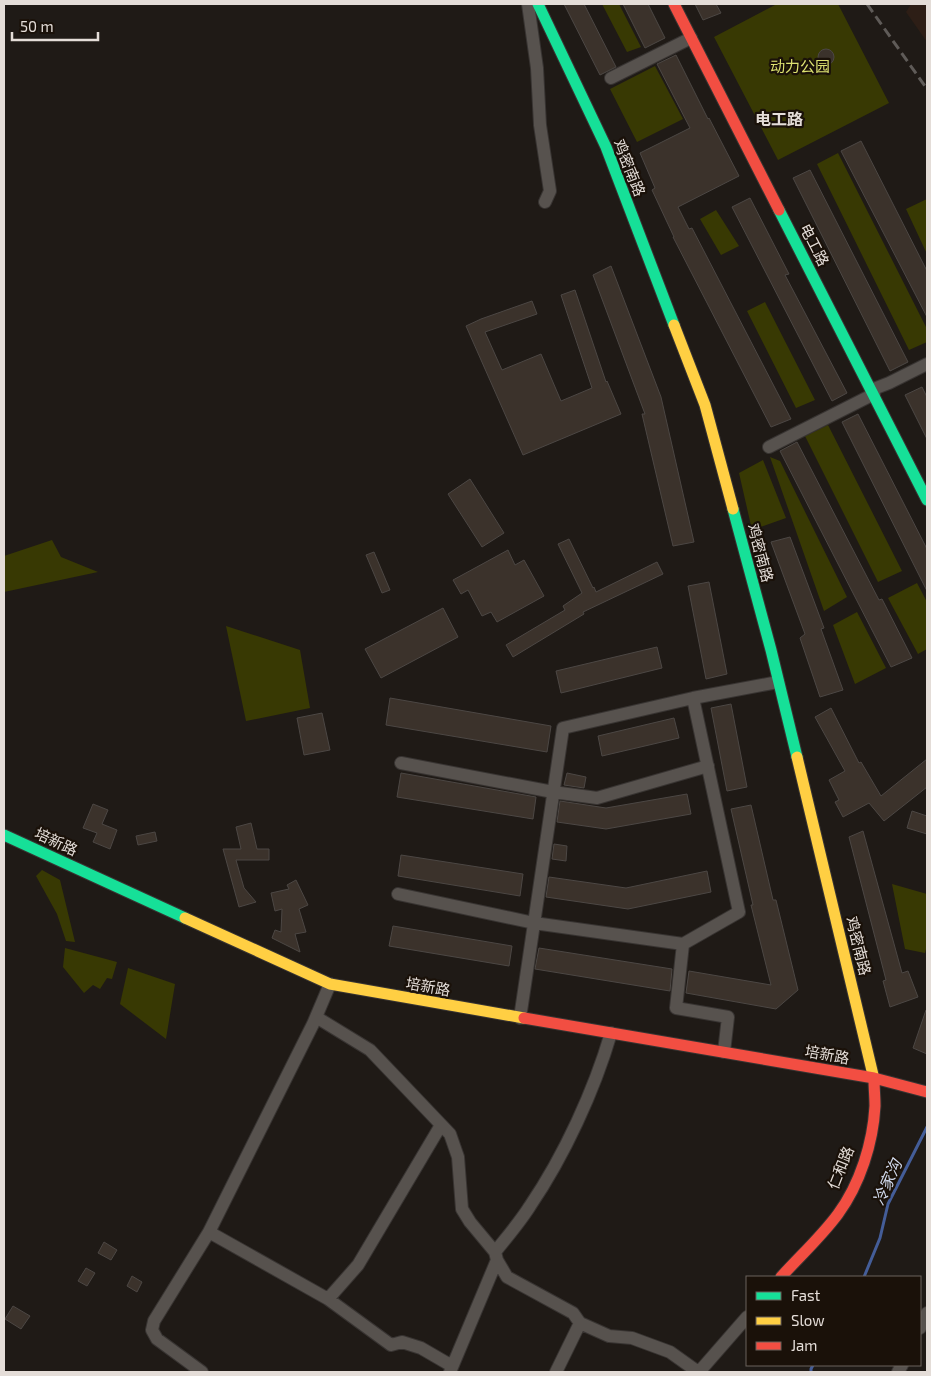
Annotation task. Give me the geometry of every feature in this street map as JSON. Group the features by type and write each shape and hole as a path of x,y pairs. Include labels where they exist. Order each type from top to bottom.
{"main road":[{"name":"鸡密南路","path":"538,4 606,147 705,406 778,682 874,1078"},
{"name":"电工路","path":"674,4 927,500"},
{"name":"培新路","path":"4,835 330,984 874,1078"},
{"path":"874,1078 925,1087"},
{"name":"仁和路","path":"782,1276 827,1227 839,1212 854,1186 869,1140 875,1106 874,1078"}],"street":[{"path":"528,4 537,68 540,125 550,191 545,202"},
{"path":"611,78 691,38"},
{"path":"769,447 927,364"},
{"path":"520,1018 563,728 693,698 778,682"},
{"path":"398,894 534,923 683,944 739,912 693,698"},
{"path":"401,763 553,792 597,798 708,766"},
{"path":"683,944 676,1008 728,1016 724,1052"},
{"path":"202,1372 157,1339 152,1330 154,1321 209,1232 316,1017 330,984"},
{"path":"316,1017 370,1050 450,1134 458,1157 462,1209 496,1256 507,1277 573,1313 580,1323 610,1336 632,1338 670,1352 699,1372 746,1318"},
{"path":"209,1232 328,1299 391,1346 402,1342 421,1348 451,1369 496,1256 530,1207 562,1154 603,1061 611,1033"},
{"path":"328,1299 358,1265 441,1125"},
{"path":"921,1326 927,1313"},
{"path":"556,1372 580,1323"}],"shaded area":[{"path":"911,4 927,4 927,42 906,12"}],"green space":[{"path":"602,4 619,4 641,47 627,52"},
{"name":"动力公园","path":"777,4 838,4 889,103 778,160 714,37"},
{"path":"655,66 683,119 637,142 610,89"},
{"path":"838,153 927,329 927,342 909,350 817,164"},
{"path":"927,199 927,254 906,209"},
{"path":"716,210 739,246 721,255 700,219"},
{"path":"765,302 815,400 796,408 747,311"},
{"path":"828,425 902,571 878,582 805,436"},
{"path":"770,457 780,461 847,597 824,611"},
{"path":"763,460 786,518 752,530 739,473"},
{"path":"52,540 61,557 98,572 4,592 4,556"},
{"path":"917,583 927,602 927,649 918,654 888,598"},
{"path":"857,612 886,668 855,684 833,625"},
{"path":"226,626 300,650 310,708 246,721"},
{"path":"42,870 60,880 75,942 66,941 57,914 36,876"},
{"path":"892,884 927,894 927,945 925,953 905,949"},
{"path":"65,948 117,962 112,979 107,978 100,989 93,985 84,993 63,967"},
{"path":"128,968 175,984 166,1039 120,1004"}],"building":[{"path":"564,4 584,4 616,67 600,75"},
{"path":"623,4 648,4 665,38 645,48"},
{"path":"695,4 716,4 721,13 703,20"},
{"path":"826,49 832,51 834,57 832,63 826,65 820,63 818,57 820,51"},
{"path":"676,55 739,176 678,207 689,229 692,228 791,419 771,427 673,237 652,190 655,188 640,153 690,128 657,64"},
{"path":"861,141 927,271 927,317 841,151"},
{"path":"810,170 908,362 890,371 793,178"},
{"path":"750,198 789,274 785,275 847,393 832,401 732,207"},
{"path":"611,266 661,397 694,542 673,546 642,414 645,414 593,275"},
{"path":"575,290 606,382 621,414 523,455 466,326 532,301 537,314 485,332 502,370 541,354 561,401 592,388 561,295"},
{"path":"922,387 927,397 927,439 905,395"},
{"path":"858,414 927,549 927,591 842,422"},
{"path":"797,442 879,600 882,599 912,658 891,667 780,451"},
{"path":"470,479 504,533 482,547 448,494"},
{"path":"790,537 824,628 821,629 843,690 820,697 800,638 805,634 771,542"},
{"path":"569,539 596,592 657,562 663,574 583,612 584,614 513,657 506,645 565,610 563,606 582,593 558,544"},
{"path":"508,550 515,565 524,560 544,596 497,622 491,612 482,616 468,590 461,594 453,580"},
{"path":"374,552 390,590 382,593 366,555"},
{"path":"709,582 727,674 706,679 688,586"},
{"path":"443,608 458,637 381,678 365,649"},
{"path":"657,647 662,668 561,693 556,671"},
{"path":"390,698 551,726 547,752 386,725"},
{"path":"731,704 747,787 727,791 711,708"},
{"path":"831,708 859,763 861,762 881,796 927,759 927,787 884,821 869,803 843,817 835,802 839,800 829,780 845,771 815,717"},
{"path":"322,713 330,750 304,755 297,718"},
{"path":"674,718 679,738 602,756 598,736"},
{"path":"401,773 536,797 533,819 397,797"},
{"path":"567,773 586,777 584,788 564,785"},
{"path":"687,794 691,814 606,829 557,822 560,801 606,808"},
{"path":"93,804 108,810 102,824 117,830 110,849 93,842 97,833 83,828"},
{"path":"751,805 773,900 776,900 798,990 776,1009 686,993 689,971 771,985 751,905 753,905 731,809"},
{"path":"912,811 927,816 927,834 907,828"},
{"path":"251,823 257,849 269,849 269,860 236,860 244,888 256,902 239,907 223,849 241,849 236,827"},
{"path":"863,831 902,973 908,971 918,997 890,1007 883,981 886,980 849,837"},
{"path":"155,832 157,841 138,845 136,836"},
{"path":"554,844 567,846 566,861 552,859"},
{"path":"401,855 523,874 520,896 398,876"},
{"path":"707,871 711,892 628,909 546,897 549,877 626,888"},
{"path":"296,880 308,905 299,909 306,932 295,934 300,952 272,938 275,930 281,932 282,909 275,911 271,893 289,889 287,885"},
{"path":"393,926 512,946 509,966 389,946"},
{"path":"539,948 672,969 670,991 535,969"},
{"path":"927,1010 927,1054 913,1048"},
{"path":"104,1242 117,1250 111,1260 98,1253"},
{"path":"86,1268 95,1273 87,1286 78,1281"},
{"path":"132,1276 142,1282 137,1292 127,1286"},
{"path":"13,1306 30,1316 21,1329 5,1319"}],"waterway":[{"name":"冷家沟","path":"864,1276 880,1238 888,1204 927,1127"},
{"name":"冷家沟","path":"811,1372 812,1366"}],"railway":[{"path":"867,4 927,89"}],"traffic: fast":[{"path":"538,4 606,147 674,325"},
{"path":"779,210 927,500"},
{"path":"733,509 771,650 797,757"},
{"path":"4,835 185,918"}],"traffic: slow":[{"path":"674,325 705,405 733,509"},
{"path":"797,757 874,1079"},
{"path":"185,918 330,984 524,1018"}],"traffic: jam":[{"path":"674,4 779,210"},
{"path":"524,1018 874,1078 927,1092"},
{"path":"782,1276 818,1239 838,1214 853,1190 864,1163 874,1120 874,1079"}],"district":[{"name":"电工路","path":"779,119"}]}
